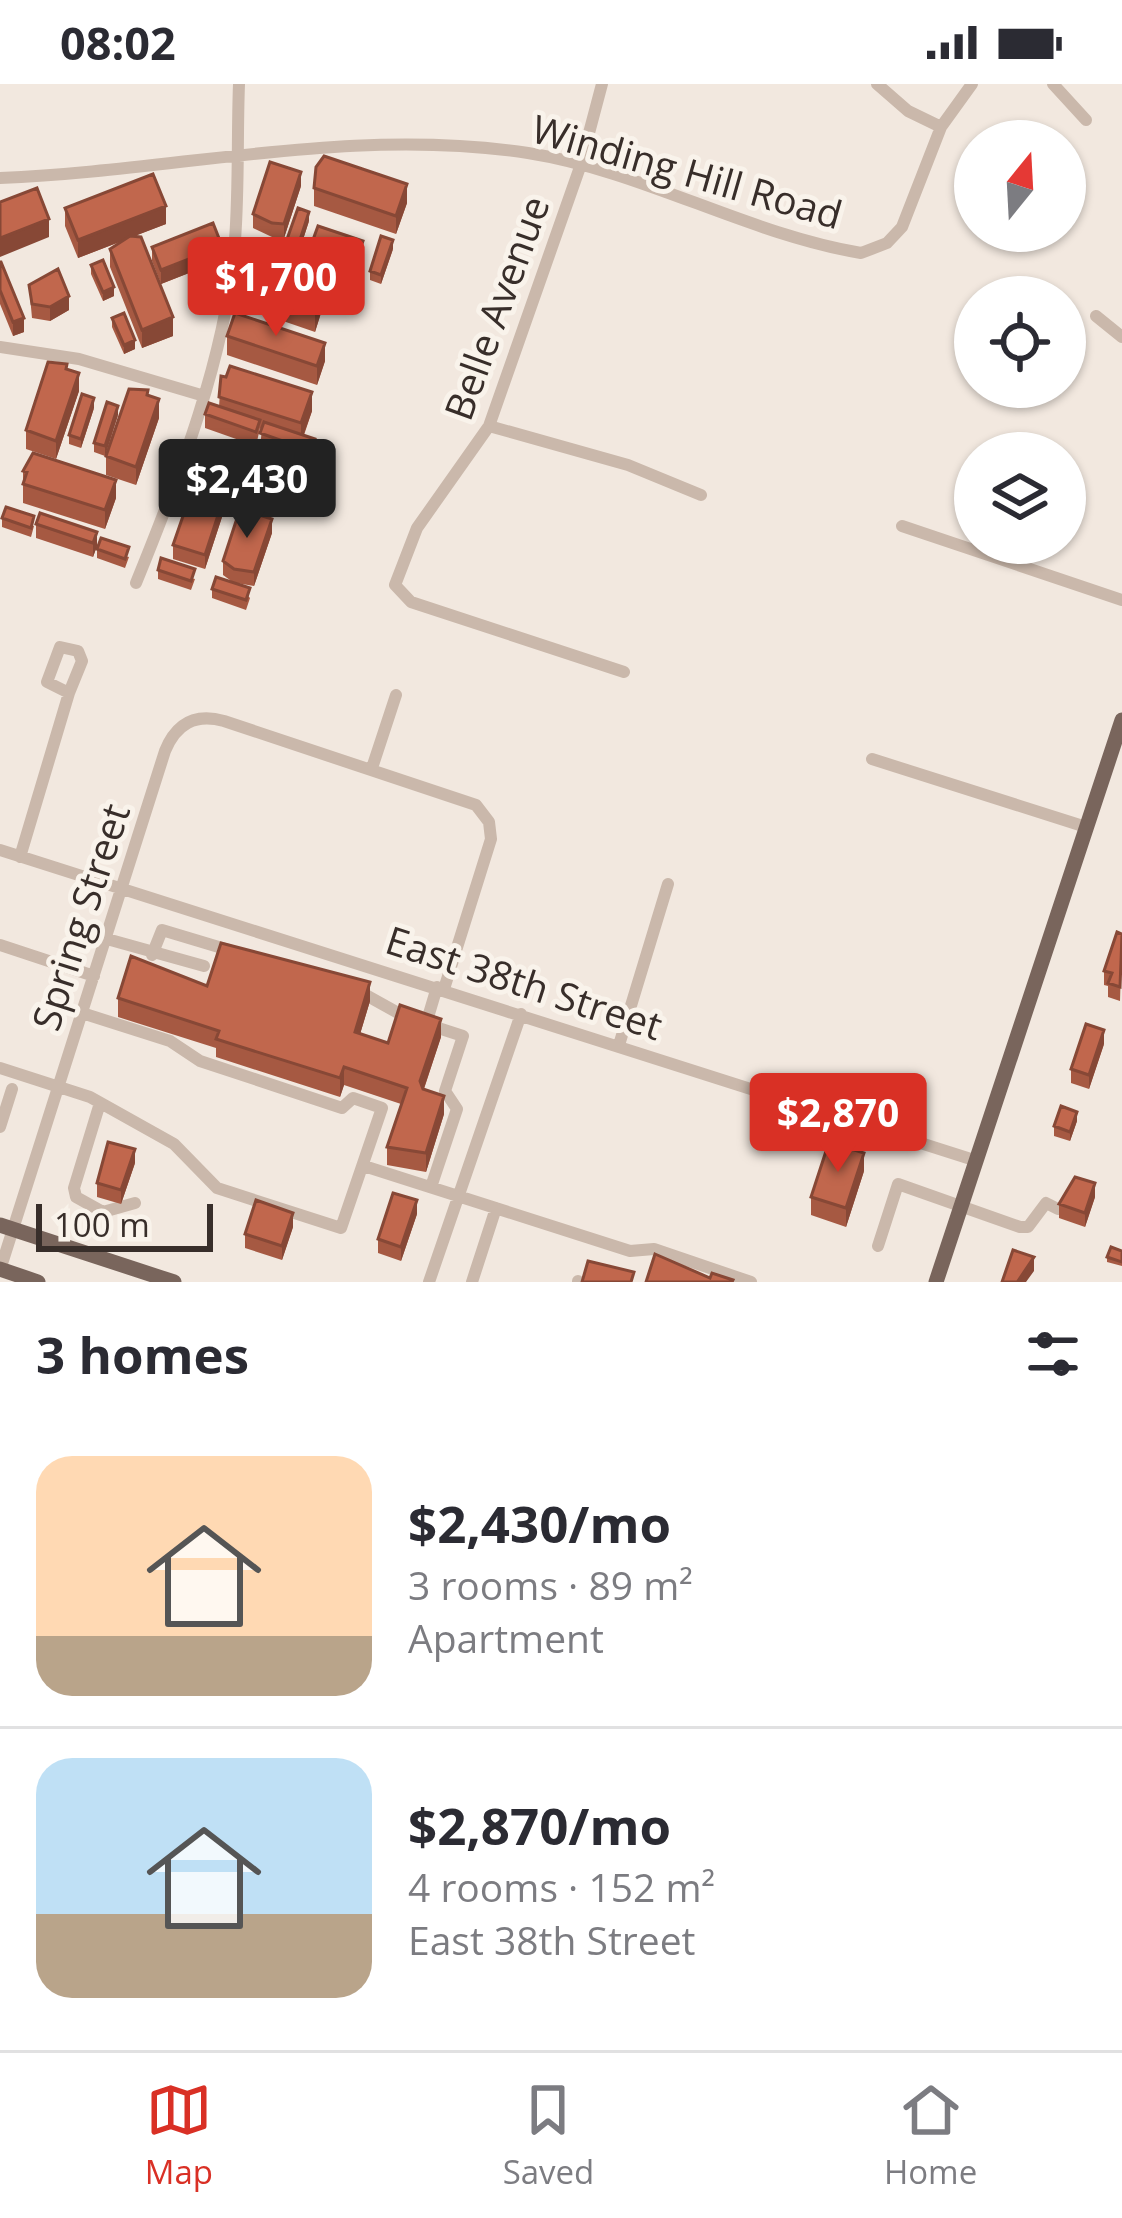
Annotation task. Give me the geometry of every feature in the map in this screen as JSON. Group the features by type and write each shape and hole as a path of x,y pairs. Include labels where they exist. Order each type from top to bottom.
{"main road":[{"path":"936,1282 1122,720"},
{"path":"6,1227 174,1282"},
{"path":"0,1269 38,1282"}],"street":[{"path":"136,583 201,395 235,242 238,84"},
{"name":"Belle Avenue","path":"602,84 580,166 489,427 417,528 396,577 397,591 411,602 624,672"},
{"path":"877,84 908,111 941,128"},
{"name":"Winding Hill Road","path":"0,178 417,141 536,154 861,253 887,243 902,227 941,128 972,84"},
{"path":"1053,84 1086,120"},
{"path":"1096,316 1122,337"},
{"path":"0,347 79,359 201,395"},
{"path":"489,427 628,465 700,495"},
{"path":"902,526 1122,600"},
{"path":"20,857 69,693"},
{"path":"396,695 372,768 466,799 483,813 490,830 426,1024"},
{"name":"Spring Street","path":"0,1269 6,1227 58,1087 165,751 182,725 213,718 372,768"},
{"path":"872,759 1086,827"},
{"name":"East 38th Street","path":"0,850 977,1160"},
{"path":"619,1045 668,884"},
{"path":"152,955 163,929 246,955"},
{"path":"106,939 204,966"},
{"path":"0,945 94,976"},
{"path":"329,981 371,994 397,1015 463,1036 446,1090 457,1109 431,1187"},
{"path":"0,1067 100,1103 174,1144 218,1188 341,1228 382,1108 352,1098 342,1108 200,1061 170,1041 82,1013"},
{"path":"429,1282 521,1014"},
{"path":"0,1126 12,1089"},
{"path":"100,1103 74,1187 76,1198 103,1212 135,1203"},
{"path":"364,1166 630,1251 654,1250 751,1282"},
{"path":"878,1246 898,1184 1020,1227 1028,1227 1046,1203 1058,1209"},
{"path":"472,1282 496,1208"}],"building":[{"path":"324,156 407,184 396,216 314,188 316,167"},
{"path":"270,162 301,172 284,224 253,214"},
{"path":"153,174 166,206 78,240 65,208"},
{"path":"37,188 49,219 0,238 0,202"},
{"path":"298,208 309,212 298,246 286,242"},
{"path":"213,223 222,246 161,270 152,247"},
{"path":"318,226 363,241 355,264 310,248"},
{"path":"130,236 141,237 173,317 142,330 110,249"},
{"path":"381,236 393,240 381,275 370,271"},
{"path":"258,258 325,281 315,313 248,290 252,278 247,277"},
{"path":"103,260 114,287 103,292 91,265"},
{"path":"0,262 24,318 13,322 0,290"},
{"path":"58,269 69,296 50,307 32,304 29,285"},
{"path":"124,313 135,340 124,345 112,318"},
{"path":"235,313 325,343 317,366 227,336"},
{"path":"48,362 67,364 66,369 79,373 56,441 26,430"},
{"path":"230,366 312,392 301,423 219,397 221,376 226,377"},
{"path":"129,389 148,390 147,395 159,399 136,467 106,456"},
{"path":"82,394 94,398 81,439 69,435"},
{"path":"107,402 118,406 105,446 94,443"},
{"path":"209,403 260,420 256,432 205,414"},
{"path":"264,422 315,439 311,451 260,433"},
{"path":"210,448 277,470 275,490 271,489 267,501 200,479 202,459 206,460"},
{"path":"33,453 116,480 105,510 23,484 27,472 23,471"},
{"path":"191,493 203,497 205,493 222,503 205,555 173,545"},
{"path":"6,507 34,516 31,528 2,518"},
{"path":"240,509 272,519 254,572 234,569 223,561"},
{"path":"40,513 97,532 93,543 36,524"},
{"path":"101,538 129,547 125,559 97,549"},
{"path":"161,558 195,569 191,581 158,570"},
{"path":"216,577 250,588 246,600 212,589"},
{"path":"1117,932 1122,934 1120,987 1108,983 1112,973 1104,971"},
{"path":"221,943 370,982 355,1032 388,1043 400,1005 441,1019 420,1081 423,1089 444,1096 426,1153 387,1147 407,1088 344,1067 340,1078 216,1039 219,1031 118,998 131,956 207,986"},
{"path":"1086,1024 1104,1030 1089,1075 1071,1069"},
{"path":"1061,1106 1077,1112 1070,1132 1054,1126"},
{"path":"108,1142 135,1149 121,1190 97,1183"},
{"path":"829,1142 864,1153 846,1208 811,1197"},
{"path":"1075,1177 1095,1183 1085,1213 1059,1204"},
{"path":"393,1193 417,1200 401,1247 378,1239"},
{"path":"256,1200 293,1213 282,1246 245,1234"},
{"path":"1111,1247 1122,1251 1122,1262 1107,1257"},
{"path":"1013,1250 1034,1257 1021,1282 1002,1282"},
{"path":"655,1254 710,1278 712,1273 733,1280 646,1282"},
{"path":"588,1261 634,1272 631,1282 582,1282"}]}
